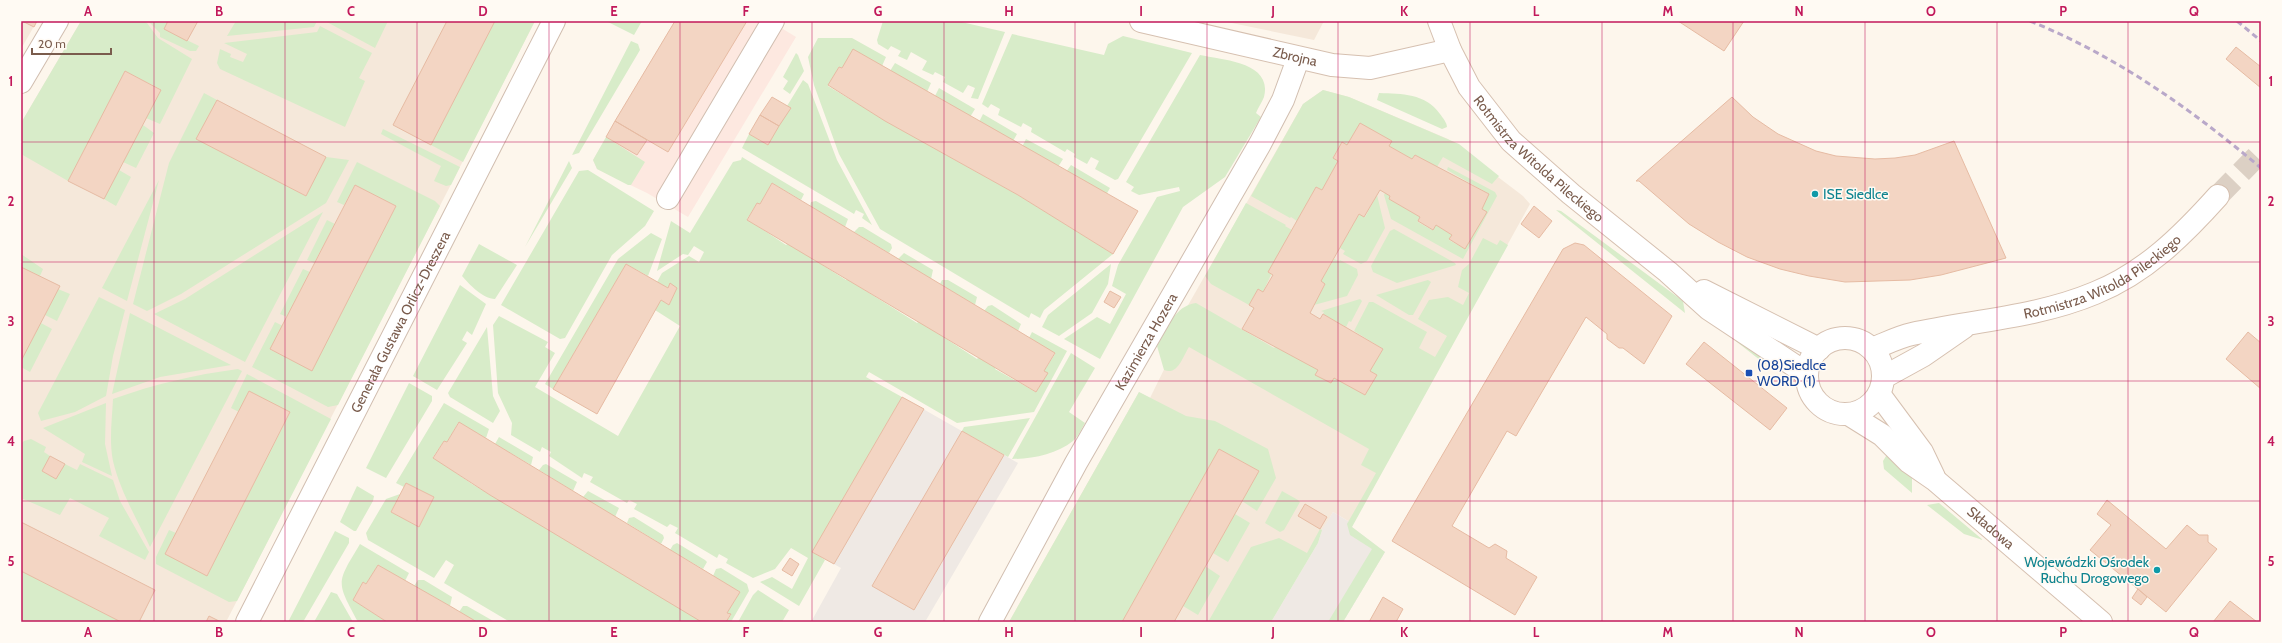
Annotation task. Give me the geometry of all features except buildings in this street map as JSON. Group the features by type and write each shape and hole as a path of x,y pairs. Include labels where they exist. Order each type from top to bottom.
{"street":[{"path":"21,82 57,21"},
{"name":"Generała Gustawa Orlicz-Dreszera","path":"247,622 554,21"},
{"path":"668,198 773,21"},
{"name":"Zbrojna","path":"1141,21 1298,59 1332,65 1370,68 1450,50"},
{"name":"Rotmistrza Witolda Pileckiego","path":"1439,21 1450,50 1470,87 1511,141 1572,194 1668,272 1709,309 1807,374"},
{"name":"Kazimierza Hozera","path":"990,622 1076,464 1263,137 1286,93 1298,59"},
{"name":"Rotmistrza Witolda Pileckiego","path":"1872,349 1910,334 1968,324 2065,304 2096,293 2124,279 2148,263 2184,234 2218,196"},
{"name":"Rotmistrza Witolda Pileckiego","path":"1668,272 1819,349"},
{"name":"Rotmistrza Witolda Pileckiego","path":"1882,386 1968,324"},
{"path":"1839,338 1851,338 1862,342 1872,349 1881,362 1882,386 1867,408 1850,415 1837,415 1822,408 1810,392 1807,374 1808,364 1819,349 1828,342 1839,338"},
{"name":"Składowa","path":"1882,386 1922,452 1936,480"},
{"name":"Składowa","path":"1850,415 1882,435 1910,462 1936,480 2101,622"}],"shaded area":[{"path":"21,21 37,21 21,49"},
{"path":"81,21 535,21 226,622 37,622 21,614 21,123"},
{"path":"675,21 770,21 796,37 688,217 647,193 597,169 593,160"},
{"path":"1222,21 1324,21 1314,40"},
{"path":"1323,90 1349,97 1448,139 1523,196 1530,204 1353,524 1333,512 1271,622 1009,622 1139,392 1150,398 1182,333 1175,328 1303,104"},
{"path":"902,397 1018,463 925,622 811,622 841,568 812,552"},
{"path":"1333,512 1353,524 1352,527 1385,552 1343,622 1271,622 1318,543 1322,530"}],"green space":[{"path":"81,21 142,21 147,23 158,38 192,59 160,124 146,118 160,89 125,71 68,181 21,154 21,123"},
{"path":"148,21 168,21 164,29 199,46 196,51 190,51 160,37 160,33"},
{"path":"236,21 317,21 314,27 227,36"},
{"path":"325,21 388,21 375,48"},
{"path":"495,21 535,21 463,162 431,145"},
{"path":"606,21 642,21 634,35"},
{"path":"883,21 957,21 1005,32 978,99 971,98 975,88 968,85 963,93 943,82 945,77 935,72 933,75 922,70 927,61 911,52 907,60 898,56 901,51 891,46 888,50 878,44 877,40"},
{"path":"320,26 372,53 359,78 365,81 345,127 220,69 217,63 220,49 231,54 230,57 243,62 247,54 224,43 317,32"},
{"path":"1012,34 1104,55 1108,44 1123,36 1192,53 1118,179 1115,180 1095,169 1099,161 1091,157 1087,164 1074,157 1075,154 1067,149 1065,152 1031,132 1032,128 1023,123 1021,127 998,115 1000,109 991,104 988,108 982,104"},
{"path":"818,38 852,38 886,57 882,66 839,67 828,86 886,121 1018,195 1113,254 1044,310 1040,318 1031,313 1029,318 880,229 839,154 814,85 808,57"},
{"path":"631,41 638,44 640,50 579,153 572,155"},
{"path":"796,53 804,71 790,94 783,89 788,81 783,77"},
{"path":"1200,55 1233,61 1254,70 1261,76 1265,85 1264,97 1256,113 1261,117 1225,177 1183,207 1100,359 1064,339 1097,317 1110,324 1126,294 1112,286 1118,265 1157,197 1180,191 1179,187 1139,195 1131,191 1134,187 1126,182"},
{"path":"895,63 931,83 927,92 890,71"},
{"path":"803,80 808,84 837,160 872,225 862,218 864,214 856,210 854,214 742,148 749,134 768,145 787,106"},
{"path":"939,88 975,109 970,117 935,96"},
{"path":"1323,90 1349,97 1459,144 1499,176 1492,184 1443,157 1437,167 1415,155 1412,159 1389,146 1391,141 1360,123 1347,145 1342,142 1333,157 1338,161 1322,190 1316,187 1297,221 1291,217 1290,218 1251,196 1303,104"},
{"path":"204,93 217,100 197,139 306,196 326,157 349,160 326,203 181,294 147,311 133,304 169,163"},
{"path":"1379,93 1420,98 1434,107 1444,119 1447,127 1442,129 1377,100"},
{"path":"983,114 1017,134 1013,141 979,122"},
{"path":"143,125 154,133 136,168 123,162"},
{"path":"383,129 460,167 451,185 446,186 434,181 441,166 381,134"},
{"path":"606,137 645,162 631,185 628,185 597,169 593,160"},
{"path":"1026,139 1063,159 1058,167 1022,147"},
{"path":"742,157 804,194 801,200 772,183 760,204 757,203 747,219 786,245 788,243 917,323 919,321 977,359 979,357 996,367 995,369 1036,392 1047,373 1044,371 1055,354 1029,338 1032,332 1067,351 1034,412 957,423 869,372 866,377 902,397 813,552 825,560 799,606 760,582 772,577 792,589 808,558 791,548 775,569 753,578 726,563 728,559 719,554 717,558 675,533 678,528 670,524 667,527 634,509 637,504 629,500 627,503 590,482 593,477 584,473 582,478 549,456 551,452 542,447 540,452 511,435 512,423 498,393 493,325 499,316 548,342 545,347 555,353 535,387 618,436 680,326 655,310 661,300 669,305 677,288 670,284 668,288 657,282 662,273 689,256 699,262 704,252 694,246 688,255 683,254 657,271 671,221 690,233 733,162 741,160"},
{"path":"569,161 572,168 525,247"},
{"path":"357,162 435,201 440,206 338,405 328,407 252,367 275,322 283,326 271,350 312,370 396,206 355,185 344,205 337,202"},
{"path":"1071,165 1110,188 1106,195 1066,172"},
{"path":"1448,167 1495,192 1497,196 1463,259 1391,219 1384,195 1385,193 1390,196 1389,199 1420,217 1418,222 1432,230 1436,225 1452,235 1449,240 1465,249 1486,212 1482,209 1489,194 1447,170"},
{"path":"119,170 131,177 116,206 104,199"},
{"path":"588,170 654,211 645,226 612,255 565,338 560,339 501,305 579,171"},
{"path":"159,180 127,301 102,288"},
{"path":"1377,195 1385,228 1367,261 1361,264 1343,254 1345,251 1340,248 1359,214 1365,217"},
{"path":"816,201 848,219 845,227 810,206 811,202"},
{"path":"1246,203 1286,225 1285,226 1292,230 1263,292 1258,289 1249,305 1211,284 1205,276"},
{"path":"1556,210 1561,211 1683,301 1685,313"},
{"path":"323,212 245,362 154,314 185,299"},
{"path":"327,220 335,224 314,263 307,260"},
{"path":"859,227 863,227 891,244 892,248 889,253 854,232"},
{"path":"1394,229 1455,263 1456,265 1397,283 1373,272 1371,266 1390,231"},
{"path":"651,233 662,239 648,276 626,264 553,389 545,384 618,259"},
{"path":"1483,238 1497,245 1500,240 1508,245 1352,527 1385,552 1343,622 1328,622 1372,549 1350,535 1347,524 1376,473 1361,465 1369,449 1189,347 1180,364 1176,368 1169,371 1164,370 1157,346 1177,313 1188,305 1196,303 1274,348 1276,346 1365,395 1377,375 1370,371 1383,349 1354,331 1369,302 1373,302 1427,332 1419,348 1435,357 1447,336 1418,319 1429,300 1448,297 1463,305 1469,293 1458,287 1462,270 1469,264"},
{"path":"479,244 517,265 495,299 481,294 462,276"},
{"path":"904,253 933,270 931,279 898,259"},
{"path":"21,254 43,269 40,276 21,267"},
{"path":"1334,259 1340,260 1357,269 1358,275 1347,296 1314,305 1325,285 1321,281"},
{"path":"1111,264 1108,284 1092,313 1059,336 1042,327 1048,315"},
{"path":"303,269 310,272 287,317 280,314"},
{"path":"942,280 948,280 977,297 975,305 940,284"},
{"path":"1428,280 1431,282 1413,315 1409,315 1376,295"},
{"path":"460,285 486,304 472,335 467,331 462,340 467,343 437,390 413,376"},
{"path":"58,289 70,294 57,321 45,315"},
{"path":"99,297 125,310 113,356 106,396 75,412 41,421 38,413"},
{"path":"1360,299 1362,301 1351,322 1349,321 1346,327 1323,314 1324,312 1321,311"},
{"path":"992,305 1021,324 1018,331 984,311 988,306"},
{"path":"130,313 231,365 160,377 112,394"},
{"path":"41,323 52,329 30,372 21,367 21,361"},
{"path":"1714,324 1772,356 1765,364"},
{"path":"487,327 493,396 500,411 493,423 450,397 448,393"},
{"path":"1071,353 1095,368 1069,412 1085,423 1077,437 1067,446 1036,457 1012,459"},
{"path":"238,369 242,371 150,547 124,494 113,461 111,438 113,399 174,381"},
{"path":"247,374 331,419 237,601 229,602 156,564 156,557 169,530 176,533 207,575 290,413 249,391 239,412 231,408"},
{"path":"409,383 432,396 432,401 386,478 366,468"},
{"path":"1139,392 1186,416 1215,421 1268,449 1276,478 1257,511 1242,501 1259,471 1219,449 1122,622 1009,622"},
{"path":"106,403 105,444 112,476 82,462 85,454 43,428"},
{"path":"444,403 489,429 486,438 458,423 447,442 444,441 433,457 472,484 705,622 510,622 444,583 454,565 446,560 434,578 368,540 366,533 386,499 400,494 391,512 419,527 434,497 406,483 404,487 396,483"},
{"path":"1030,418 1008,457 962,431 964,427"},
{"path":"499,437 533,457 531,465 495,444"},
{"path":"31,439 46,447 44,452 50,456 42,471 56,479 65,464 77,470 80,464 113,480 120,501 149,552 145,560 99,536 109,518 70,498 60,515 21,498 21,444 24,441"},
{"path":"1888,453 1912,478 1912,493 1884,469 1883,461"},
{"path":"546,464 577,482 573,491 539,470"},
{"path":"357,486 374,496 373,501 356,531 354,531 340,522"},
{"path":"588,491 619,508 615,517 583,497"},
{"path":"1282,491 1300,502 1284,530 1280,532 1265,523"},
{"path":"1939,503 1983,540 1964,534 1927,505"},
{"path":"1235,514 1250,523 1228,562 1213,553"},
{"path":"634,517 663,535 664,538 661,544 627,523 629,518"},
{"path":"1320,529 1322,530 1318,543 1271,622 1208,622 1251,547 1279,538 1307,553"},
{"path":"335,531 349,538 349,543 303,622 288,622"},
{"path":"677,543 707,562 703,569 670,550 673,545"},
{"path":"360,544 409,573 405,581 378,565 366,584 363,582 353,600 387,622 358,622 343,590 343,575 346,567"},
{"path":"1205,566 1220,576 1198,615 1183,606"},
{"path":"721,568 747,584 749,591 731,622 726,622 731,615 727,613 740,592 713,576 716,569"},
{"path":"21,571 121,622 21,622"},
{"path":"418,580 424,580 452,597 450,606 414,586"},
{"path":"758,590 789,610 782,622 738,622 753,595"},
{"path":"331,592 337,594 353,622 314,622"},
{"path":"463,606 467,606 495,622 477,622 459,612"}],"tunnel":[{"path":"2218,196 2261,152"}],"railway":[{"path":"2030,21 2092,50 2151,85 2207,125 2261,168"},
{"path":"2237,21 2261,41"}],"place":[{"name":"ISE Siedlce","path":"1815,194"},
{"name":"(08)Siedlce WORD (1)","path":"1749,373"},
{"name":"Wojewódzki Ośrodek Ruchu Drogowego","path":"2157,570"}]}
